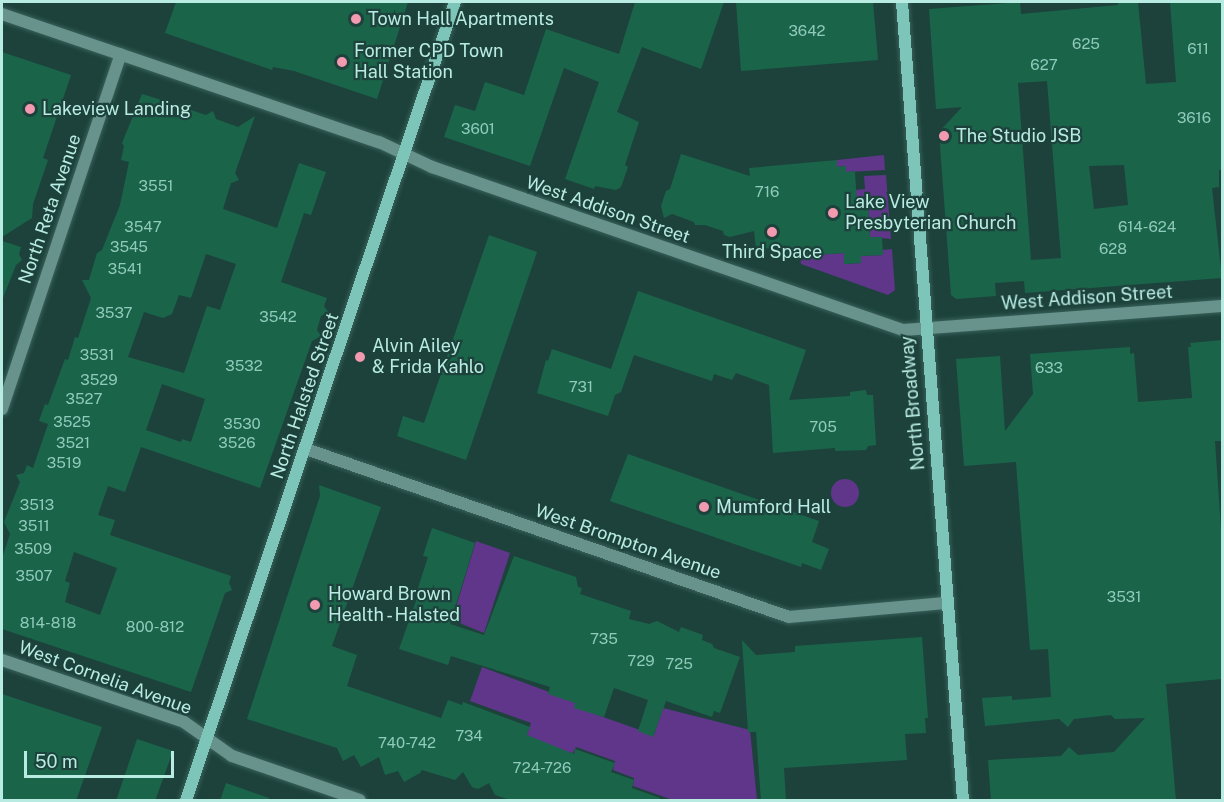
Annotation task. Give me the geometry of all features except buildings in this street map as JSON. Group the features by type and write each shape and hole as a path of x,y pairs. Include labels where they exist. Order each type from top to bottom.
{"main road":[{"name":"North Halsted Street","path":"186,801 455,2"},
{"name":"North Broadway","path":"902,2 925,329 963,801"}],"street":[{"name":"West Addison Street","path":"2,14 379,142 432,167 903,330 1222,306"},
{"name":"North Reta Avenue","path":"2,409 121,54"},
{"name":"West Brompton Avenue","path":"306,449 789,617 947,603"},
{"name":"West Cornelia Avenue","path":"2,660 184,722 232,756 360,801"}],"shaded area":[{"path":"884,155 885,170 846,172 846,166 837,167 837,160"},
{"path":"886,175 891,239 870,237 868,207 848,208 855,190 865,189 864,176"},
{"path":"892,249 895,290 888,295 801,264 800,256 844,253 844,264 861,263 861,256 883,255 883,250"},
{"path":"845,479 855,483 859,493 855,503 845,507 835,503 831,493 835,483"},
{"path":"476,541 510,553 484,633 452,620"},
{"path":"482,667 576,702 575,707 654,735 663,708 750,730 757,800 673,800 633,786 634,778 613,770 615,761 576,747 573,753 565,752 526,738 531,723 470,701"}],"place":[{"name":"Town Hall Apartments","path":"356,19"},
{"name":"Former CPD Town Hall Station","path":"342,62"},
{"name":"Lakeview Landing","path":"30,109"},
{"name":"The Studio JSB","path":"944,136"},
{"name":"Lake View Presbyterian Church","path":"833,213"},
{"name":"Third Space","path":"772,232"},
{"name":"Alvin Ailey & Frida Kahlo","path":"360,357"},
{"name":"Mumford Hall","path":"704,507"},
{"name":"Howard Brown Health - Halsted","path":"315,605"}]}
